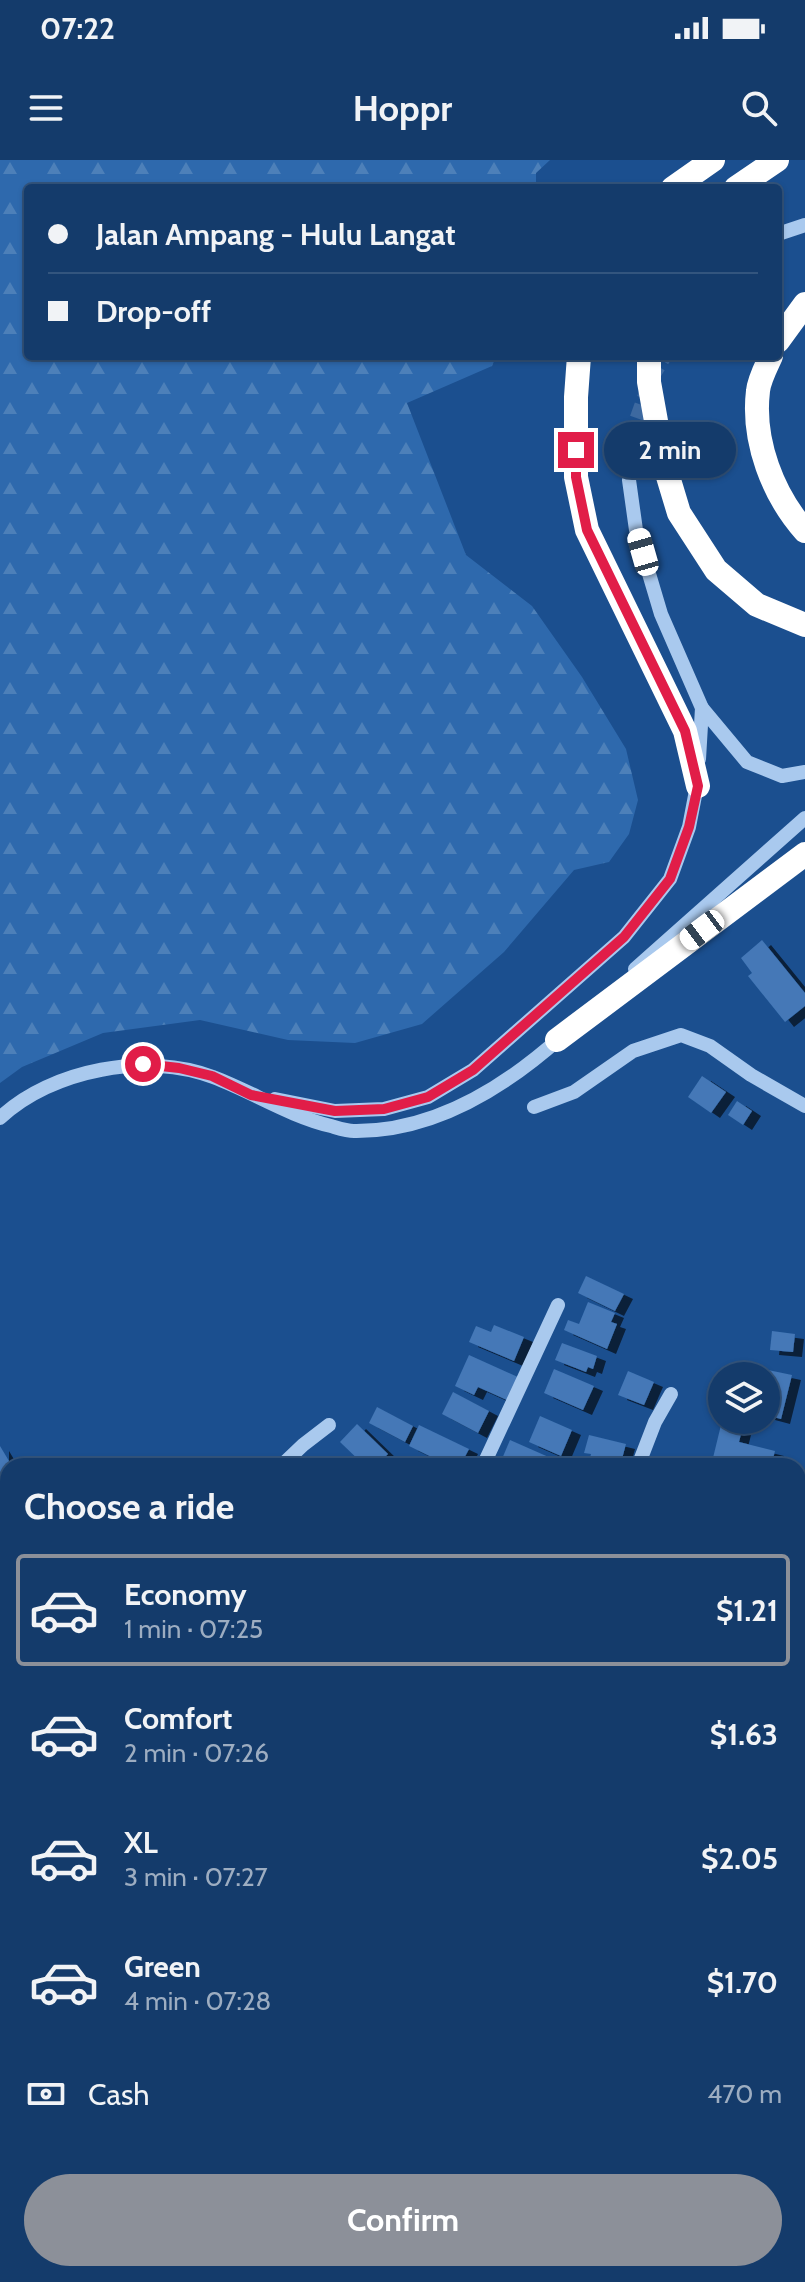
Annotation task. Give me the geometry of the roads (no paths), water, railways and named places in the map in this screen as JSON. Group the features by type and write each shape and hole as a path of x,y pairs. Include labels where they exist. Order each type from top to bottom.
{"highway":[{"path":"679,184 713,160"},
{"path":"742,184 777,160"},
{"path":"782,336 805,304"},
{"path":"579,360 576,477 587,530 685,731 698,786"},
{"path":"649,360 649,382 663,460 679,513 716,570 757,605 805,625"},
{"path":"769,360 758,390 758,424 766,465 779,494 805,531"},
{"path":"557,1040 805,854"}],"street":[{"path":"782,233 805,225"},
{"path":"629,480 636,530 661,614 702,708 747,762 782,776 805,772"},
{"path":"251,1095 335,1111 384,1109 428,1097 473,1070 624,937 670,879 689,827 698,786 702,708"},
{"path":"0,1118 28,1098 61,1081 104,1069 143,1064 212,1076 315,1122 352,1132 393,1128 433,1118 471,1102 509,1078 557,1040 805,818"},
{"path":"534,1107 574,1092 633,1051 681,1035 710,1046 751,1075 805,1106"},
{"path":"487,1458 558,1305"},
{"path":"641,1458 655,1422 671,1394"},
{"path":"289,1458 329,1425"}],"tunnel":[{"path":"629,480 631,434 650,381 663,360"}]}
